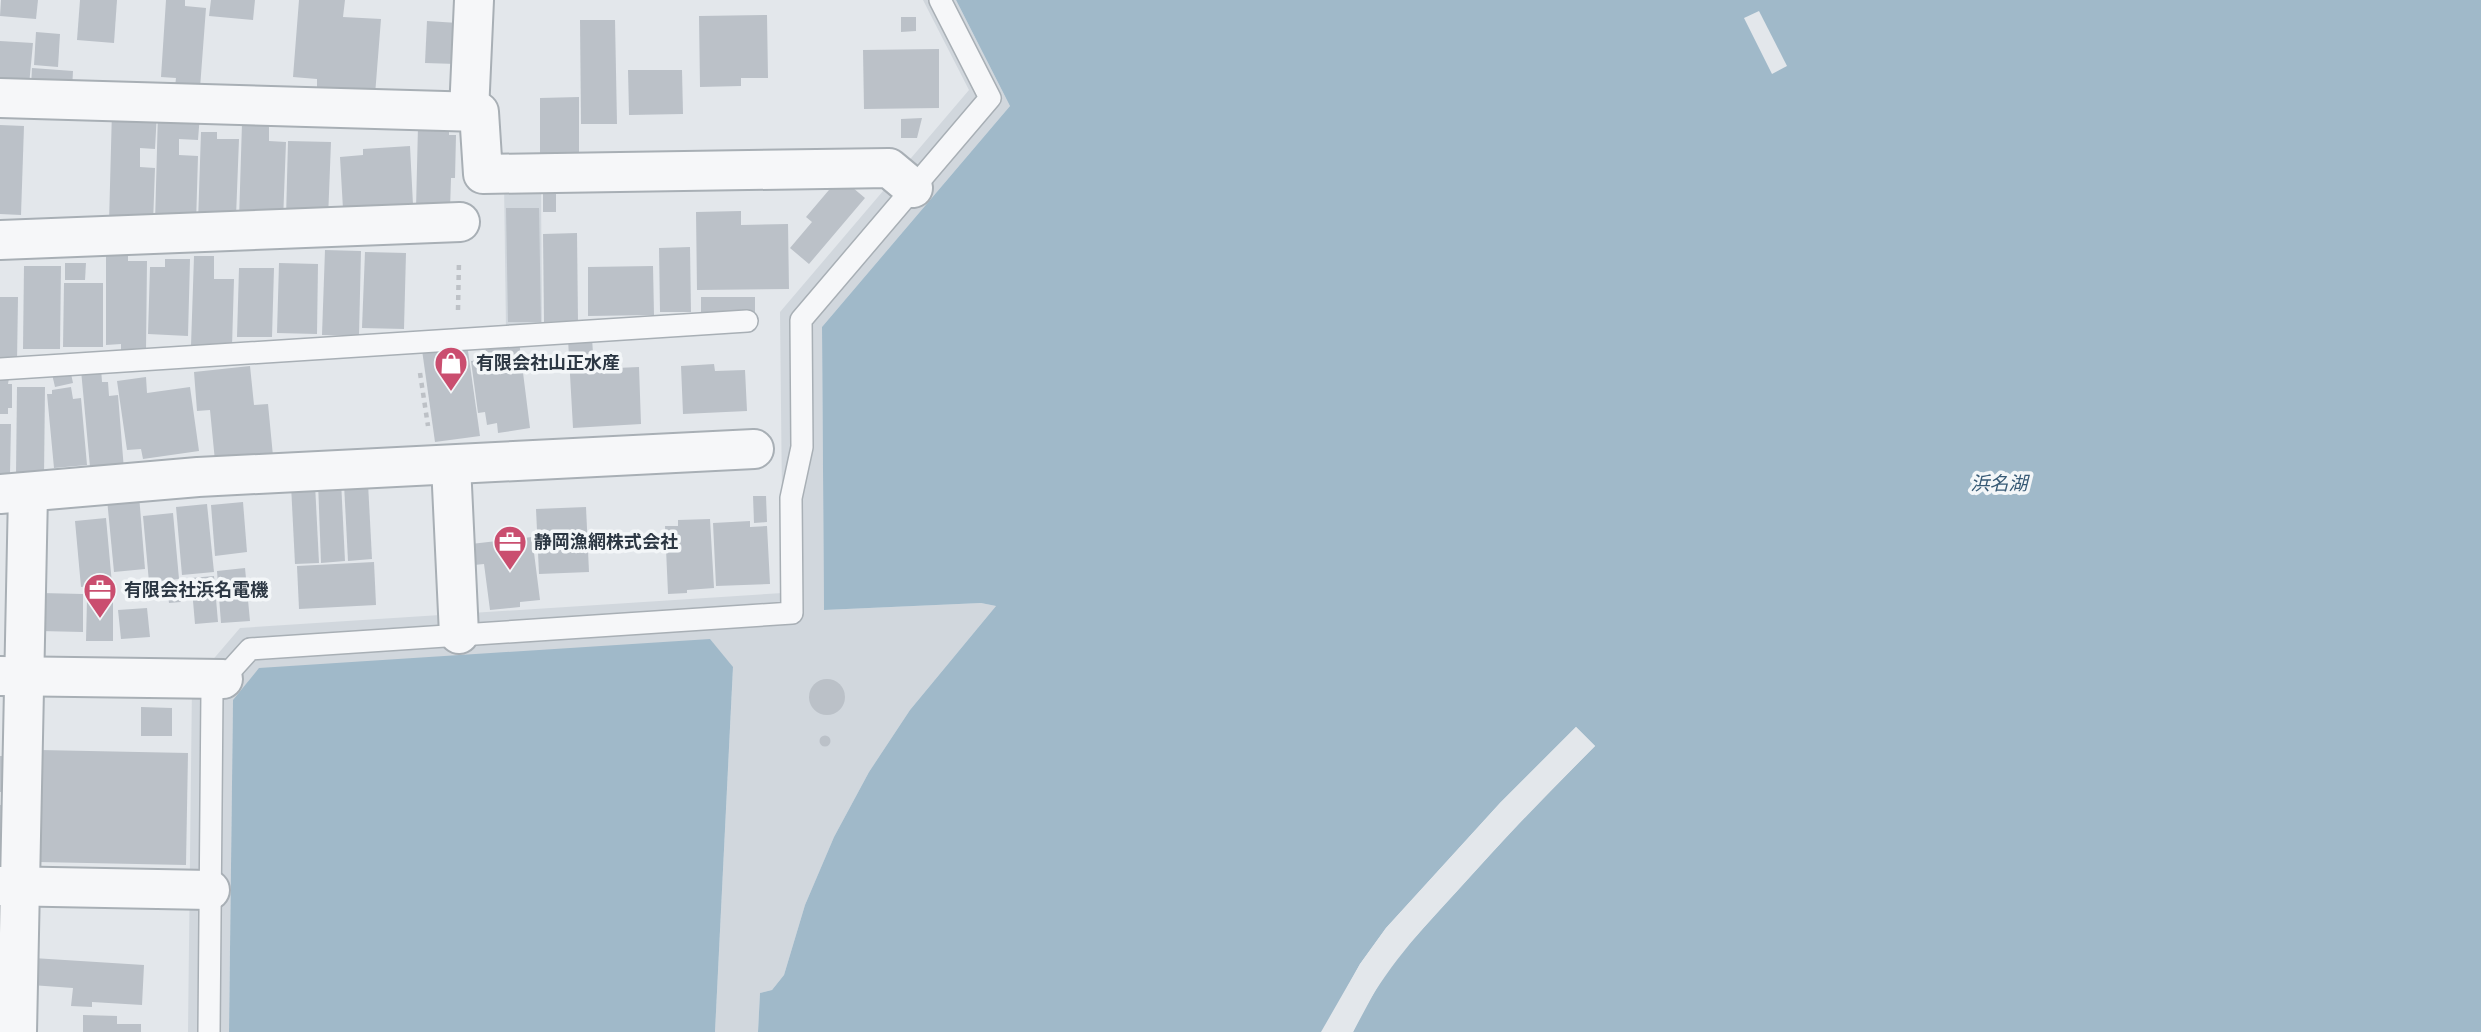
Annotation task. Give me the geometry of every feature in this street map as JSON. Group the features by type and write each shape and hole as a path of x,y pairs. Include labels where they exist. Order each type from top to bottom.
{"street":[{"path":"469,112 474,0"},
{"path":"0,98 479,112 483,174 889,168 913,188"},
{"path":"0,240 460,222"},
{"path":"17,1032 10,886 14,494 198,477 754,449"},
{"path":"442,465 459,634"},
{"path":"12,676 223,679"},
{"path":"10,886 210,890"}],"lane":[{"path":"209,1032 212,691 250,649 792,613 791,498 802,447 801,320 990,98 940,0"},
{"path":"0,369 747,321"}],"path":[{"path":"416,342 442,465"}],"shaded area":[{"path":"923,0 956,0 1010,106 822,327 824,610 981,603 996,606 910,710 869,772 834,837 805,905 784,975 772,990 760,993 758,1032 715,1032 733,668 233,700 229,1032 188,1032 192,684 240,628 783,593 780,312 969,90"},
{"path":"504,182 541,182 542,328 506,330"}],"water":[{"name":"浜名湖","path":"956,0 2481,0 2481,1032 1353,1032 1374,993 1413,940 1508,835 1595,746 1576,727 1500,803 1386,928 1360,964 1321,1032 758,1032 760,993 772,990 784,975 805,905 834,837 869,772 910,710 996,606 981,603 824,610 822,327 1010,106"},
{"path":"710,639 733,667 715,1032 229,1032 233,700 259,668"}],"pier":[{"path":"1759,11 1787,66 1772,74 1744,18"},
{"path":"1576,727 1595,746 1520,822 1408,945 1382,978 1353,1032 1350,1032 1379,976 1405,943 1517,819 1590,746 1576,732 1503,806 1389,930 1363,966 1323,1032 1360,964 1386,928 1500,803"}],"building":[{"path":"1,0 38,0 36,19 0,16"},
{"path":"80,0 117,0 114,43 77,40"},
{"path":"166,0 185,0 185,6 206,8 200,88 175,87 176,78 161,77"},
{"path":"211,0 255,0 253,20 209,16"},
{"path":"299,0 345,0 343,17 381,19 375,95 317,91 317,79 293,77"},
{"path":"767,15 768,78 741,78 741,86 700,87 699,16"},
{"path":"901,17 916,17 916,31 901,32"},
{"path":"580,20 615,20 617,124 581,124"},
{"path":"427,21 458,23 456,64 425,63"},
{"path":"36,32 60,34 58,67 34,65"},
{"path":"0,41 33,43 29,85 0,83"},
{"path":"939,49 939,108 864,109 863,50"},
{"path":"32,68 73,71 72,90 31,87"},
{"path":"628,70 682,70 683,114 629,115"},
{"path":"579,97 579,159 540,159 540,98"},
{"path":"112,110 157,112 155,149 140,148 140,167 155,168 153,224 109,223"},
{"path":"158,112 200,114 198,140 179,139 179,155 198,156 196,224 155,223"},
{"path":"922,118 917,138 901,138 901,119"},
{"path":"242,123 269,124 269,141 286,142 283,221 239,220"},
{"path":"0,125 24,126 21,215 0,214"},
{"path":"418,126 449,127 449,135 456,135 455,178 451,178 450,210 416,209"},
{"path":"201,132 217,132 217,139 239,139 236,217 198,222"},
{"path":"288,141 331,142 328,219 286,218"},
{"path":"410,146 413,205 343,209 340,157 363,155 363,149"},
{"path":"840,177 865,198 809,264 790,248 812,222 806,217"},
{"path":"543,193 556,193 556,212 543,212"},
{"path":"506,208 539,208 541,322 508,322"},
{"path":"741,211 741,225 788,224 789,289 697,290 696,212"},
{"path":"577,233 578,321 544,322 543,234"},
{"path":"690,247 691,312 660,312 659,248"},
{"path":"325,250 361,251 359,336 322,335"},
{"path":"365,252 406,253 404,329 362,328"},
{"path":"106,253 128,254 128,261 147,261 146,351 121,351 121,344 106,345"},
{"path":"194,256 214,256 214,279 234,279 232,347 191,346"},
{"path":"165,259 190,259 188,336 148,334 150,267 165,267"},
{"path":"65,263 86,263 85,280 65,280"},
{"path":"279,263 318,264 317,334 277,333"},
{"path":"24,266 61,266 60,349 23,349"},
{"path":"653,266 654,315 588,316 588,267"},
{"path":"239,268 274,268 272,337 237,337"},
{"path":"64,283 103,283 103,347 63,347"},
{"path":"0,297 18,297 17,361 0,361"},
{"path":"701,297 755,297 755,313 701,314"},
{"path":"592,338 594,369 639,367 641,424 573,428 568,339"},
{"path":"519,341 530,428 498,433 497,423 487,425 485,412 478,413 471,361 487,359 485,346"},
{"name":"有限会社山正水産","path":"467,344 480,436 435,442 422,350"},
{"path":"714,364 715,371 745,370 747,411 683,414 681,366"},
{"path":"250,366 254,405 268,404 273,456 215,461 210,410 197,411 194,372"},
{"path":"101,368 102,382 108,382 109,396 118,395 124,470 90,467 81,370"},
{"path":"70,369 73,383 55,387 52,374"},
{"path":"146,377 147,393 190,387 199,451 143,459 141,449 127,450 117,381"},
{"path":"0,378 9,378 8,384 12,384 12,408 8,408 8,414 0,414"},
{"path":"17,387 45,387 44,476 16,475"},
{"path":"71,387 73,399 81,398 87,465 54,468 47,394 52,394 52,390"},
{"path":"0,424 11,424 10,473 0,473"},
{"path":"341,481 345,561 321,563 318,482"},
{"path":"368,483 372,559 348,561 344,484"},
{"path":"315,484 319,563 295,564 291,485"},
{"path":"139,495 145,569 114,572 107,499"},
{"path":"753,496 766,496 767,522 754,523"},
{"path":"243,502 247,552 215,556 211,505"},
{"path":"207,504 214,572 182,575 176,507"},
{"path":"586,507 589,572 539,574 536,509"},
{"path":"173,513 179,579 149,582 143,516"},
{"path":"106,518 112,584 81,587 75,521"},
{"path":"710,519 714,588 668,594 665,526 678,526 678,520"},
{"path":"750,521 750,527 767,526 770,584 716,586 713,523"},
{"path":"532,537 540,600 520,602 520,607 490,610 484,564 474,565 471,544"},
{"path":"374,562 376,605 299,609 297,566"},
{"path":"245,568 250,621 221,623 217,571"},
{"path":"214,576 218,622 195,624 191,578"},
{"path":"179,584 181,602 169,603 167,585"},
{"path":"41,593 83,594 83,632 40,631"},
{"path":"87,599 113,600 113,641 86,641"},
{"path":"147,608 150,637 121,639 118,610"},
{"path":"827,679 840,684 845,697 840,710 827,715 814,710 809,697 814,684"},
{"path":"141,707 172,708 172,736 141,736"},
{"path":"825,735 831,741 825,747 819,741"},
{"path":"40,750 188,753 186,865 38,862"},
{"path":"0,756 7,756 6,792 0,792"},
{"path":"0,805 9,805 7,869 0,869"},
{"path":"33,958 144,965 142,1005 92,1002 92,1007 71,1006 73,988 31,985"},
{"path":"83,1015 117,1016 117,1024 141,1024 141,1032 83,1032"}],"place":[{"name":"有限会社山正水産","path":"451,393"},
{"name":"静岡漁網株式会社","path":"510,572"},
{"name":"有限会社浜名電機","path":"100,620"}]}
